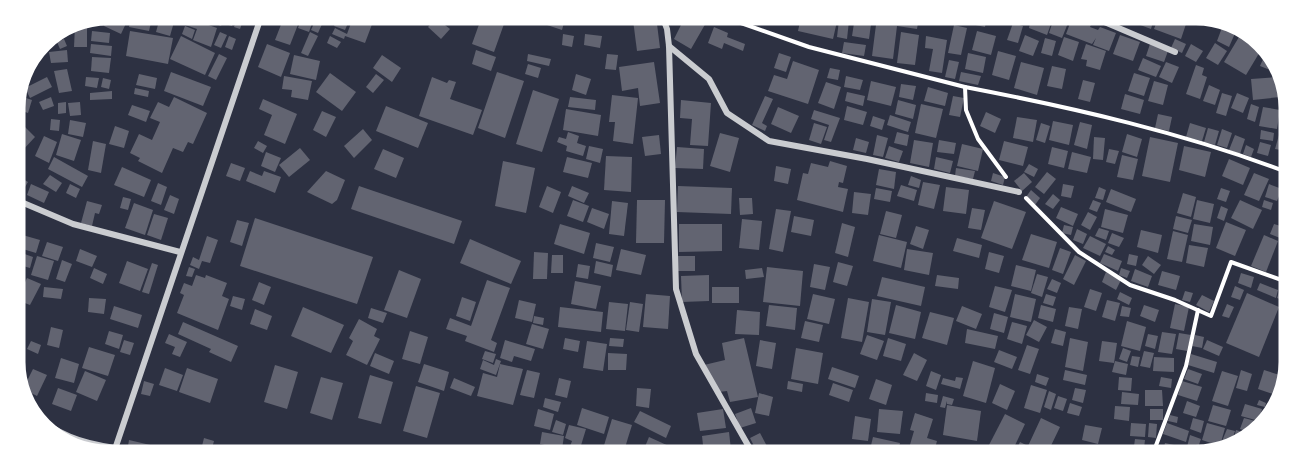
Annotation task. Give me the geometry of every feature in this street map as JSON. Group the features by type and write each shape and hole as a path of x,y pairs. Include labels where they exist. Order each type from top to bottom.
{"street":[{"path":"116,446 259,24"},
{"path":"665,24 669,46 676,289 696,354 748,446"},
{"path":"1109,24 1174,52"},
{"path":"669,46 708,79 727,113 769,141 867,159 1019,192"},
{"path":"24,203 74,224 180,252"},
{"path":"66,434 89,443"}],"path":[{"path":"744,24 809,47 965,87 1034,100 1156,130 1280,170"},
{"path":"965,87 966,110 978,140 1019,192 1079,252 1130,285 1211,316 1231,262 1280,280"},
{"path":"1156,446 1186,366 1198,310"}],"building":[{"path":"108,24 126,24 121,34 104,26"},
{"path":"130,24 151,24 149,31 129,27"},
{"path":"158,24 173,24 170,36 156,32"},
{"path":"183,24 206,24 217,28 211,47 193,40 197,29"},
{"path":"235,24 242,24 240,29 234,27"},
{"path":"281,24 298,24 290,45 275,40"},
{"path":"299,24 312,24 309,32 298,28"},
{"path":"314,24 322,24 318,33 311,30"},
{"path":"335,24 348,24 345,30 334,26"},
{"path":"351,24 372,24 365,43 332,34 335,28 347,34"},
{"path":"431,24 444,24 450,29 441,39 428,27"},
{"path":"479,24 504,24 494,52 472,44"},
{"path":"544,24 564,24 562,30"},
{"path":"634,24 657,24 660,48 637,51"},
{"path":"682,24 705,24 691,49 674,39"},
{"path":"800,24 836,24 833,39 798,31"},
{"path":"839,24 849,24 847,39 837,37"},
{"path":"854,24 871,24 869,39 852,36"},
{"path":"876,24 918,24 917,29 897,26 893,59 872,56"},
{"path":"1013,24 1023,26 1018,43 1007,40"},
{"path":"1030,24 1051,24 1047,35 1029,28"},
{"path":"1052,24 1068,24 1062,38 1049,33"},
{"path":"1070,24 1091,24 1090,27 1098,30 1100,27 1116,33 1109,51 1093,45 1096,38 1092,44 1066,34"},
{"path":"1138,24 1152,24 1151,29"},
{"path":"1156,24 1186,24 1181,39 1154,29"},
{"path":"954,25 967,28 961,55 948,53"},
{"path":"185,26 195,30 192,39 182,34"},
{"path":"87,27 87,47 74,47 75,31"},
{"path":"714,27 728,33 727,37 745,44 743,51 724,43 722,49 708,43"},
{"path":"1222,28 1235,34 1229,47 1217,41"},
{"path":"92,31 110,33 109,43 91,41"},
{"path":"130,31 173,38 168,64 126,56"},
{"path":"977,31 996,36 991,55 972,50"},
{"path":"220,32 227,35 221,48 214,45"},
{"path":"310,32 318,36 308,56 301,53"},
{"path":"901,32 919,35 915,65 897,63"},
{"path":"563,34 574,36 572,47 562,45"},
{"path":"585,34 602,36 600,48 584,45"},
{"path":"1025,35 1039,41 1033,56 1019,51"},
{"path":"1120,35 1140,42 1133,61 1113,54"},
{"path":"181,36 215,53 205,75 170,59"},
{"path":"229,36 236,39 232,50 225,47"},
{"path":"330,36 341,42 337,48 327,43"},
{"path":"926,36 947,40 942,73 929,71 933,49 925,48"},
{"path":"1239,36 1259,53 1246,75 1224,62"},
{"path":"1064,37 1079,42 1073,61 1058,55"},
{"path":"1045,38 1056,41 1052,56 1041,53"},
{"path":"64,39 67,46 60,49 57,42"},
{"path":"1175,39 1186,44 1182,53 1171,48"},
{"path":"844,42 866,45 864,56 842,53"},
{"path":"1215,43 1227,51 1218,65 1206,58"},
{"path":"91,44 112,46 111,56 90,53"},
{"path":"267,44 290,53 281,77 258,67"},
{"path":"1086,44 1106,51 1100,70 1086,66 1087,60 1081,59"},
{"path":"1150,44 1168,51 1164,62 1146,56"},
{"path":"1191,44 1203,51 1196,62 1185,56"},
{"path":"67,50 68,62 51,63 49,52"},
{"path":"476,50 496,57 491,71 472,64"},
{"path":"998,51 1016,56 1009,80 992,75"},
{"path":"779,53 791,57 786,72 774,68"},
{"path":"968,53 986,57 983,73 965,69"},
{"path":"219,54 227,58 216,80 208,76"},
{"path":"528,54 551,59 549,66 527,61"},
{"path":"607,54 618,55 616,70 605,69"},
{"path":"294,55 320,61 316,80 290,74"},
{"path":"382,55 401,68 392,82 373,68"},
{"path":"92,57 111,58 109,73 91,71"},
{"path":"1143,58 1161,66 1156,77 1138,70"},
{"path":"1263,59 1271,70 1260,66"},
{"path":"949,60 959,62 955,79 945,77"},
{"path":"793,61 819,70 808,104 768,91 774,75 787,79"},
{"path":"654,62 660,103 640,106 638,88 622,91 619,67"},
{"path":"1021,62 1044,68 1037,95 1014,88"},
{"path":"1166,62 1179,67 1172,83 1159,77"},
{"path":"528,64 541,68 538,78 525,74"},
{"path":"1196,65 1204,68 1202,75 1207,77 1200,99 1186,94"},
{"path":"1052,66 1066,69 1062,89 1047,86"},
{"path":"830,68 840,70 838,80 827,78"},
{"path":"67,69 72,91 59,93 54,71"},
{"path":"171,72 211,87 203,106 164,91"},
{"path":"497,72 524,81 505,138 478,128"},
{"path":"961,72 981,76 978,85 959,81"},
{"path":"330,73 356,92 342,111 316,92"},
{"path":"1134,73 1150,78 1144,96 1128,91"},
{"path":"139,74 157,78 155,89 136,85"},
{"path":"376,74 384,80 373,93 366,87"},
{"path":"576,74 591,79 586,95 572,90"},
{"path":"284,76 312,81 308,100 291,97 292,90 282,89"},
{"path":"846,76 863,80 860,90 844,87"},
{"path":"47,77 52,87 30,98 27,87"},
{"path":"86,77 99,78 97,88 85,86"},
{"path":"432,77 447,83 449,80 456,82 450,99 482,110 473,135 419,116"},
{"path":"1273,77 1279,97 1253,100 1251,79"},
{"path":"103,78 111,80 109,89 101,87"},
{"path":"1083,80 1095,83 1090,102 1078,99"},
{"path":"871,81 896,87 891,106 867,100"},
{"path":"1154,81 1168,85 1163,105 1148,101"},
{"path":"826,82 841,87 834,109 818,103"},
{"path":"901,84 916,86 913,100 899,97"},
{"path":"1209,85 1220,90 1215,105 1203,101"},
{"path":"928,87 948,93 945,106 924,101"},
{"path":"135,88 149,91 148,97 134,94"},
{"path":"533,90 559,99 542,152 516,144"},
{"path":"112,91 112,99 90,100 90,93"},
{"path":"847,92 865,96 863,106 845,101"},
{"path":"1222,93 1232,96 1226,116 1216,113"},
{"path":"1237,93 1249,98 1243,113 1231,108"},
{"path":"1125,94 1144,100 1140,114 1121,109"},
{"path":"612,95 638,98 633,144 613,141 615,122 609,122"},
{"path":"765,96 773,99 762,123 767,126 765,131 752,125"},
{"path":"953,96 964,98 960,117 949,115"},
{"path":"51,97 54,106 43,110 39,102"},
{"path":"174,97 207,113 193,144 188,142 183,152 173,148 162,173 138,161 140,158 130,153 139,134 152,140 160,122 150,118 158,102 169,107"},
{"path":"570,97 596,100 595,110 568,107"},
{"path":"25,98 32,100 28,113 24,112"},
{"path":"263,99 297,114 285,144 264,135 272,115 259,109"},
{"path":"681,100 711,103 708,146 690,145 692,119 680,118"},
{"path":"898,100 916,105 913,119 895,114"},
{"path":"66,102 66,113 58,114 58,103"},
{"path":"80,102 81,115 70,116 68,103"},
{"path":"921,104 943,109 936,138 915,133"},
{"path":"1251,104 1259,107 1255,122 1247,119"},
{"path":"132,105 150,111 146,122 128,115"},
{"path":"386,106 428,123 418,148 376,131"},
{"path":"847,106 867,112 863,125 844,120"},
{"path":"778,107 799,116 791,133 771,124"},
{"path":"1263,107 1280,110 1277,129 1259,126"},
{"path":"566,109 601,115 598,136 563,130"},
{"path":"814,110 840,118 831,142 824,140 829,125 811,119"},
{"path":"322,111 336,117 326,137 313,130"},
{"path":"986,112 1001,119 995,133 980,126"},
{"path":"1158,114 1172,117 1169,131 1155,128"},
{"path":"890,115 911,122 908,132 887,125"},
{"path":"873,116 885,120 882,130 870,126"},
{"path":"1017,117 1037,120 1033,142 1013,138"},
{"path":"51,119 60,120 59,131 50,130"},
{"path":"70,120 86,123 83,137 68,134"},
{"path":"1053,121 1073,125 1069,145 1049,140"},
{"path":"1080,122 1092,125 1087,149 1074,145"},
{"path":"814,123 827,127 821,144 809,140"},
{"path":"1041,123 1050,126 1045,143 1036,140"},
{"path":"1190,123 1206,128 1202,141 1186,137"},
{"path":"24,126 35,137 24,149"},
{"path":"115,126 129,131 124,148 109,144"},
{"path":"1208,128 1219,131 1215,145 1204,142"},
{"path":"363,129 372,140 354,158 344,146"},
{"path":"1222,129 1232,133 1227,148 1217,145"},
{"path":"1261,130 1274,133 1273,141 1260,139"},
{"path":"568,132 579,136 577,143 586,146 583,156 566,151 567,146 557,142 559,137 566,139"},
{"path":"897,132 909,135 907,146 894,143"},
{"path":"1280,132 1280,150 1275,149"},
{"path":"720,133 739,138 730,172 710,166"},
{"path":"62,134 81,140 74,161 56,155"},
{"path":"1127,134 1142,139 1137,157 1122,152"},
{"path":"659,135 661,154 645,156 642,137"},
{"path":"877,135 888,138 883,157 873,155"},
{"path":"1235,135 1245,139 1240,154 1229,150"},
{"path":"44,136 57,142 49,163 35,156"},
{"path":"1094,137 1105,138 1103,160 1093,159"},
{"path":"1150,137 1178,143 1170,182 1142,176"},
{"path":"856,138 869,142 866,153 853,150"},
{"path":"914,140 933,143 929,167 910,163"},
{"path":"939,140 956,143 954,154 937,152"},
{"path":"93,141 106,144 101,173 88,170"},
{"path":"258,141 267,146 263,153 254,148"},
{"path":"1004,141 1028,147 1023,166 999,160"},
{"path":"1260,142 1271,145 1268,156 1257,153"},
{"path":"962,144 983,149 978,171 957,166"},
{"path":"1246,145 1254,149 1251,157 1243,154"},
{"path":"589,146 603,149 600,163 586,159"},
{"path":"889,146 903,151 899,162 885,158"},
{"path":"1184,146 1211,152 1205,177 1179,170"},
{"path":"677,147 704,149 703,169 675,168"},
{"path":"1052,147 1068,151 1064,168 1048,164"},
{"path":"300,148 310,160 289,177 279,165"},
{"path":"383,149 404,158 396,178 374,169"},
{"path":"1109,149 1119,151 1115,164 1106,162"},
{"path":"266,152 281,158 275,172 261,166"},
{"path":"1072,152 1091,157 1087,173 1068,169"},
{"path":"1122,155 1138,159 1133,180 1117,177"},
{"path":"606,156 632,157 631,192 604,190"},
{"path":"54,157 88,176 82,187 48,169"},
{"path":"567,157 592,163 588,178 563,172"},
{"path":"936,157 953,161 950,173 934,169"},
{"path":"1229,159 1250,168 1243,185 1222,176"},
{"path":"503,161 535,168 526,213 495,206"},
{"path":"830,161 847,166 843,183 839,182 838,187 848,189 843,212 797,200 803,173 808,174 811,163 828,167"},
{"path":"231,163 245,168 240,181 226,176"},
{"path":"1029,164 1038,169 1034,177 1024,172"},
{"path":"776,166 791,169 788,184 774,181"},
{"path":"122,167 151,180 144,197 114,185"},
{"path":"956,168 975,171 973,179 955,176"},
{"path":"879,169 896,172 894,189 876,185"},
{"path":"250,171 262,176 264,171 281,177 275,193 246,181"},
{"path":"326,171 345,180 337,200 332,204 307,192"},
{"path":"1047,172 1056,179 1044,194 1035,187"},
{"path":"993,173 1005,177 1003,185 991,181"},
{"path":"1024,173 1032,182 1022,191 1014,181"},
{"path":"1254,173 1269,179 1259,201 1244,195"},
{"path":"50,175 62,183 56,192 43,184"},
{"path":"911,176 921,180 919,188 908,185"},
{"path":"923,182 940,185 934,209 918,205"},
{"path":"158,183 167,187 161,205 151,201"},
{"path":"31,184 49,192 44,203 27,195"},
{"path":"70,184 80,189 76,198 66,193"},
{"path":"1063,184 1074,186 1071,198 1061,196"},
{"path":"1269,184 1280,188 1277,201 1265,197"},
{"path":"901,185 917,190 914,201 897,196"},
{"path":"359,186 462,221 454,244 351,209"},
{"path":"547,186 561,192 553,213 539,207"},
{"path":"572,186 589,193 584,203 568,196"},
{"path":"678,186 732,188 731,214 677,212"},
{"path":"946,187 969,190 966,214 943,211"},
{"path":"1099,187 1106,190 1103,200 1095,198"},
{"path":"876,188 892,191 890,202 874,199"},
{"path":"1221,188 1230,191 1226,202 1217,199"},
{"path":"1111,189 1136,199 1131,212 1106,202"},
{"path":"1031,190 1040,198 1035,205 1026,197"},
{"path":"854,192 871,194 868,215 852,213"},
{"path":"1183,193 1196,197 1191,217 1177,213"},
{"path":"1053,194 1060,200 1053,209 1045,204"},
{"path":"170,195 179,199 174,214 164,210"},
{"path":"123,197 131,199 128,210 120,208"},
{"path":"739,198 752,198 753,214 740,215"},
{"path":"573,200 589,206 583,222 567,216"},
{"path":"637,200 665,200 664,243 636,243"},
{"path":"1093,200 1101,203 1097,212 1089,209"},
{"path":"1197,200 1214,204 1210,223 1193,219"},
{"path":"1240,200 1262,210 1253,229 1231,218"},
{"path":"1264,200 1273,203 1271,210 1262,207"},
{"path":"87,201 102,205 99,214 95,213 92,226 81,223"},
{"path":"612,201 628,203 624,236 609,234"},
{"path":"994,201 1026,212 1012,249 981,238"},
{"path":"134,203 153,210 145,235 125,228"},
{"path":"1221,206 1228,209 1224,221 1217,218"},
{"path":"1061,207 1078,214 1073,226 1056,218"},
{"path":"592,208 609,214 604,229 587,222"},
{"path":"972,208 985,210 981,230 968,228"},
{"path":"776,209 791,211 783,252 769,249"},
{"path":"1105,209 1128,215 1123,233 1101,227"},
{"path":"886,211 902,215 896,238 880,234"},
{"path":"1088,212 1097,217 1090,230 1081,225"},
{"path":"154,214 168,218 161,240 147,235"},
{"path":"794,216 814,220 811,236 791,232"},
{"path":"1176,216 1192,220 1188,233 1173,229"},
{"path":"255,218 373,257 357,304 240,266"},
{"path":"742,219 762,221 759,250 739,248"},
{"path":"237,220 249,223 242,246 230,242"},
{"path":"1226,222 1246,230 1235,256 1216,248"},
{"path":"842,223 855,227 848,257 835,253"},
{"path":"560,224 590,233 584,254 554,244"},
{"path":"679,224 722,224 722,251 679,252"},
{"path":"1194,224 1213,227 1210,245 1191,241"},
{"path":"1274,224 1280,226 1280,238 1270,234"},
{"path":"1064,225 1073,227 1071,235 1062,233"},
{"path":"916,226 929,230 923,249 910,244"},
{"path":"1099,228 1109,231 1106,240 1095,236"},
{"path":"1077,229 1087,234 1083,244 1073,240"},
{"path":"1141,230 1162,235 1158,253 1137,247"},
{"path":"1173,231 1188,235 1182,262 1167,259"},
{"path":"1112,233 1124,238 1119,247 1108,243"},
{"path":"1031,234 1057,242 1049,268 1022,260"},
{"path":"24,235 40,240 36,253 24,249"},
{"path":"879,235 907,242 901,268 873,261"},
{"path":"1264,235 1278,241 1266,272 1251,266"},
{"path":"207,236 218,240 210,263 202,261 199,269 190,265 193,257 199,260"},
{"path":"1090,236 1106,244 1100,256 1083,248"},
{"path":"957,238 982,245 979,258 953,251"},
{"path":"470,239 521,261 511,284 460,263"},
{"path":"47,242 63,247 58,261 42,256"},
{"path":"596,243 614,247 610,262 593,258"},
{"path":"1189,245 1208,248 1204,267 1186,263"},
{"path":"1108,246 1115,250 1112,255 1105,252"},
{"path":"1060,248 1071,252 1063,274 1052,270"},
{"path":"80,249 97,256 92,267 76,261"},
{"path":"621,249 646,255 641,275 616,270"},
{"path":"907,249 933,253 929,275 904,270"},
{"path":"534,252 548,253 547,279 533,279"},
{"path":"989,252 1004,256 999,273 985,269"},
{"path":"24,254 33,257 30,268 24,266"},
{"path":"1104,254 1122,261 1118,271 1100,263"},
{"path":"1129,254 1138,256 1136,266 1127,264"},
{"path":"552,255 563,255 563,273 551,273"},
{"path":"1075,255 1086,261 1074,285 1063,279"},
{"path":"37,256 54,261 48,280 31,275"},
{"path":"678,256 695,256 695,271 678,271"},
{"path":"1148,256 1161,265 1154,274 1142,265"},
{"path":"62,260 72,264 65,282 56,279"},
{"path":"127,261 148,269 140,291 119,283"},
{"path":"596,261 613,265 611,277 594,273"},
{"path":"838,262 853,266 847,286 833,282"},
{"path":"152,263 158,265 149,294 142,292"},
{"path":"578,264 590,266 588,279 576,277"},
{"path":"814,264 830,267 825,290 810,287"},
{"path":"1016,265 1036,270 1031,291 1011,286"},
{"path":"189,267 195,269 192,277 186,276"},
{"path":"767,267 803,271 800,306 763,302"},
{"path":"94,268 107,274 103,284 90,278"},
{"path":"762,268 764,277 746,279 745,270"},
{"path":"1121,268 1130,271 1127,278 1119,275"},
{"path":"1135,269 1152,276 1148,287 1131,281"},
{"path":"399,270 421,279 407,318 384,310"},
{"path":"1162,271 1180,276 1176,290 1158,285"},
{"path":"1106,272 1121,280 1116,290 1102,282"},
{"path":"1241,273 1254,277 1251,288 1238,283"},
{"path":"1037,274 1048,277 1042,297 1031,293"},
{"path":"196,275 205,278 206,275 227,283 222,296 229,299 218,330 177,313 184,295 180,293 184,283 192,286"},
{"path":"709,275 709,301 682,302 681,276"},
{"path":"937,275 959,278 958,289 935,286"},
{"path":"882,277 925,287 921,306 877,296"},
{"path":"27,278 41,284 30,305 24,303 24,285"},
{"path":"1052,279 1061,283 1057,293 1047,289"},
{"path":"487,280 510,288 491,340 497,343 494,352 465,341 467,336 446,329 450,318 471,326"},
{"path":"575,281 601,286 596,309 571,304"},
{"path":"259,282 271,287 264,305 252,300"},
{"path":"1260,283 1278,290 1276,298 1257,290"},
{"path":"995,286 1012,290 1005,312 989,307"},
{"path":"1235,286 1244,290 1240,300 1231,297"},
{"path":"44,287 63,289 61,299 43,297"},
{"path":"712,287 739,287 739,303 712,303"},
{"path":"1090,289 1102,293 1096,311 1084,307"},
{"path":"1185,291 1193,293 1190,302 1182,300"},
{"path":"1120,292 1132,298 1129,305 1117,299"},
{"path":"1247,293 1279,307 1259,357 1226,343"},
{"path":"646,294 670,296 668,329 643,327"},
{"path":"813,294 835,299 829,324 807,319"},
{"path":"1015,294 1036,299 1031,322 1010,317"},
{"path":"1046,294 1056,297 1053,306 1043,303"},
{"path":"1202,295 1214,301 1209,312 1196,305"},
{"path":"233,296 245,299 242,310 230,306"},
{"path":"462,297 476,302 470,321 456,316"},
{"path":"89,298 106,299 104,314 88,312"},
{"path":"848,298 869,302 862,342 841,338"},
{"path":"872,299 891,302 885,335 867,332"},
{"path":"519,300 536,304 532,322 515,318"},
{"path":"1107,300 1120,303 1115,321 1102,317"},
{"path":"609,302 628,304 625,331 606,329"},
{"path":"630,302 643,304 639,332 626,330"},
{"path":"1175,304 1189,307 1184,331 1170,328"},
{"path":"1227,304 1234,307 1229,318 1222,316"},
{"path":"769,305 797,308 795,330 766,326"},
{"path":"896,305 921,312 915,339 889,333"},
{"path":"1041,305 1056,309 1053,322 1038,318"},
{"path":"1144,305 1159,310 1155,322 1140,316"},
{"path":"114,306 142,315 138,328 110,319"},
{"path":"962,306 982,314 976,329 956,321"},
{"path":"1122,306 1131,308 1129,317 1120,316"},
{"path":"303,307 344,325 331,353 291,336"},
{"path":"560,307 603,312 601,332 558,327"},
{"path":"1069,307 1082,309 1078,329 1065,326"},
{"path":"371,308 387,313 383,323 368,318"},
{"path":"255,309 272,316 267,330 250,324"},
{"path":"737,310 760,312 759,335 735,334"},
{"path":"930,312 954,318 947,345 922,338"},
{"path":"994,313 1008,317 1004,333 990,329"},
{"path":"534,316 544,318 543,325 533,323"},
{"path":"359,319 377,329 374,336 380,339 367,365 346,355 353,341 349,338"},
{"path":"1034,320 1047,327 1039,342 1026,335"},
{"path":"805,321 823,325 819,342 801,338"},
{"path":"1127,321 1146,327 1140,351 1121,346"},
{"path":"183,322 238,346 231,362 209,352 211,349 178,334"},
{"path":"1012,322 1027,326 1022,344 1007,339"},
{"path":"532,324 549,329 543,349 526,344"},
{"path":"51,327 63,330 59,348 47,345"},
{"path":"967,329 998,336 995,349 965,343"},
{"path":"1055,329 1066,332 1063,346 1051,343"},
{"path":"109,331 123,335 119,349 105,344"},
{"path":"410,331 428,337 420,364 402,359"},
{"path":"1162,332 1176,334 1172,354 1158,352"},
{"path":"1179,333 1191,335 1187,351 1176,349"},
{"path":"169,334 187,342 180,357 172,354 175,347 165,343"},
{"path":"1148,334 1158,336 1155,349 1145,346"},
{"path":"867,335 884,341 877,360 860,354"},
{"path":"1195,335 1204,337 1202,348 1192,346"},
{"path":"565,338 580,341 578,352 563,349"},
{"path":"610,338 624,339 623,347 609,346"},
{"path":"744,338 758,397 730,402 727,391 719,392 704,365 725,360 722,343"},
{"path":"888,338 906,344 901,361 883,356"},
{"path":"1070,338 1088,342 1083,371 1065,367"},
{"path":"124,340 134,343 130,355 120,352"},
{"path":"505,340 535,349 531,361 514,356 512,362 500,358"},
{"path":"760,340 776,343 772,369 756,366"},
{"path":"1207,340 1223,347 1219,356 1203,349"},
{"path":"31,341 41,345 38,354 27,349"},
{"path":"587,341 607,344 603,371 583,368"},
{"path":"1102,341 1117,343 1114,363 1099,361"},
{"path":"1027,345 1039,349 1030,374 1018,370"},
{"path":"89,347 115,355 108,376 82,368"},
{"path":"796,348 823,353 818,384 791,379"},
{"path":"1123,348 1131,351 1127,362 1119,359"},
{"path":"999,350 1017,357 1012,369 994,362"},
{"path":"485,351 496,354 493,363 482,359"},
{"path":"1144,351 1154,353 1150,368 1140,366"},
{"path":"375,353 394,361 389,374 370,366"},
{"path":"608,353 627,354 626,370 608,370"},
{"path":"914,353 927,360 917,381 903,375"},
{"path":"1191,354 1217,362 1214,373 1188,365"},
{"path":"1132,356 1140,357 1138,367 1130,365"},
{"path":"1154,357 1174,358 1174,372 1153,371"},
{"path":"61,358 79,364 74,383 55,378"},
{"path":"496,359 501,361 496,375 480,369 483,360 494,365"},
{"path":"973,361 995,368 986,403 963,396"},
{"path":"1115,361 1128,364 1126,375 1112,372"},
{"path":"424,364 449,372 444,391 418,382"},
{"path":"500,364 523,369 513,405 477,396 483,373 497,377"},
{"path":"275,365 298,372 287,409 264,402"},
{"path":"832,367 859,376 855,388 828,379"},
{"path":"165,368 183,375 177,391 159,385"},
{"path":"187,368 218,379 210,403 179,392"},
{"path":"33,369 47,375 37,396 30,392 27,382"},
{"path":"1188,369 1202,374 1198,384 1184,379"},
{"path":"527,370 540,373 534,398 520,395"},
{"path":"1065,370 1087,375 1085,385 1063,380"},
{"path":"1241,370 1252,374 1247,391 1236,388"},
{"path":"1264,370 1278,375 1273,394 1258,389"},
{"path":"85,371 106,380 97,401 76,392"},
{"path":"931,371 941,375 936,390 926,386"},
{"path":"1222,371 1238,376 1228,406 1212,401"},
{"path":"1037,374 1049,378 1046,386 1035,382"},
{"path":"370,375 393,382 381,424 358,418"},
{"path":"321,377 343,383 332,420 310,413"},
{"path":"956,377 963,378 960,389 941,384 943,378 955,381"},
{"path":"1119,377 1132,378 1131,391 1118,390"},
{"path":"1161,377 1172,379 1171,388 1159,386"},
{"path":"454,378 475,387 471,396 450,388"},
{"path":"559,378 571,381 567,398 555,395"},
{"path":"876,379 892,385 886,405 869,399"},
{"path":"144,381 154,384 150,396 141,394"},
{"path":"788,381 803,384 802,392 787,389"},
{"path":"1182,381 1202,387 1197,401 1178,395"},
{"path":"833,383 853,390 849,402 829,395"},
{"path":"1000,384 1015,391 1007,410 992,403"},
{"path":"1031,385 1047,390 1040,413 1024,408"},
{"path":"416,386 440,393 427,438 403,431"},
{"path":"58,388 77,395 71,411 52,404"},
{"path":"637,388 651,389 649,408 636,406"},
{"path":"1075,388 1086,390 1083,403 1072,400"},
{"path":"1145,390 1162,390 1163,406 1145,406"},
{"path":"1049,391 1056,394 1051,410 1044,407"},
{"path":"1122,392 1139,394 1138,405 1121,404"},
{"path":"759,393 773,397 769,416 755,413"},
{"path":"926,393 938,395 937,403 925,401"},
{"path":"943,396 954,399 952,405 947,404 947,401 945,408 940,407"},
{"path":"1058,396 1067,399 1063,411 1054,408"},
{"path":"545,398 561,402 558,412 543,407"},
{"path":"1259,400 1266,403 1265,407 1257,405"},
{"path":"1187,401 1200,406 1196,417 1183,413"},
{"path":"1070,403 1082,407 1079,416 1067,413"},
{"path":"1245,404 1262,409 1256,420 1241,416"},
{"path":"947,405 981,411 977,441 943,435"},
{"path":"1213,405 1231,410 1226,426 1208,421"},
{"path":"1115,406 1130,407 1129,421 1114,419"},
{"path":"582,408 609,417 604,434 577,425"},
{"path":"751,408 756,423 740,428 735,414"},
{"path":"538,409 554,414 550,430 534,426"},
{"path":"723,409 726,428 700,431 697,413"},
{"path":"879,409 903,411 900,434 877,432"},
{"path":"1150,409 1163,409 1163,420 1150,420"},
{"path":"640,411 671,426 666,438 634,422"},
{"path":"915,413 933,419 927,438 937,441 936,446 910,446 914,431 910,430"},
{"path":"1005,414 1025,424 1015,446 989,445"},
{"path":"1170,415 1178,417 1177,423 1168,421"},
{"path":"855,416 871,419 868,441 852,439"},
{"path":"1041,418 1060,427 1051,446 1028,446"},
{"path":"1193,418 1204,421 1201,433 1190,429"},
{"path":"1244,418 1255,421 1245,431 1240,429"},
{"path":"612,419 632,425 625,446 604,446"},
{"path":"556,420 566,424 563,435 552,432"},
{"path":"1131,423 1146,424 1145,437 1130,436"},
{"path":"1149,423 1157,424 1156,438 1148,437"},
{"path":"1167,423 1189,431 1186,442 1163,434"},
{"path":"1207,423 1225,428 1221,442 1213,444 1202,440"},
{"path":"569,425 586,429 581,446 570,446 572,441 565,438"},
{"path":"1085,425 1102,428 1098,444 1082,440"},
{"path":"1227,429 1235,431 1233,438 1222,442"},
{"path":"1236,430 1242,432 1238,435 1234,437"},
{"path":"542,432 564,436 562,446 540,444"},
{"path":"729,432 731,446 703,446 702,436"},
{"path":"760,433 767,446 754,446 750,438"},
{"path":"1190,435 1201,439 1198,446 1187,446"},
{"path":"649,437 669,446 645,446"},
{"path":"873,437 900,443 899,446 871,446"},
{"path":"204,438 214,441 213,446 202,446"},
{"path":"1135,439 1145,440 1144,446 1134,446"},
{"path":"129,440 154,446 128,446"}]}
